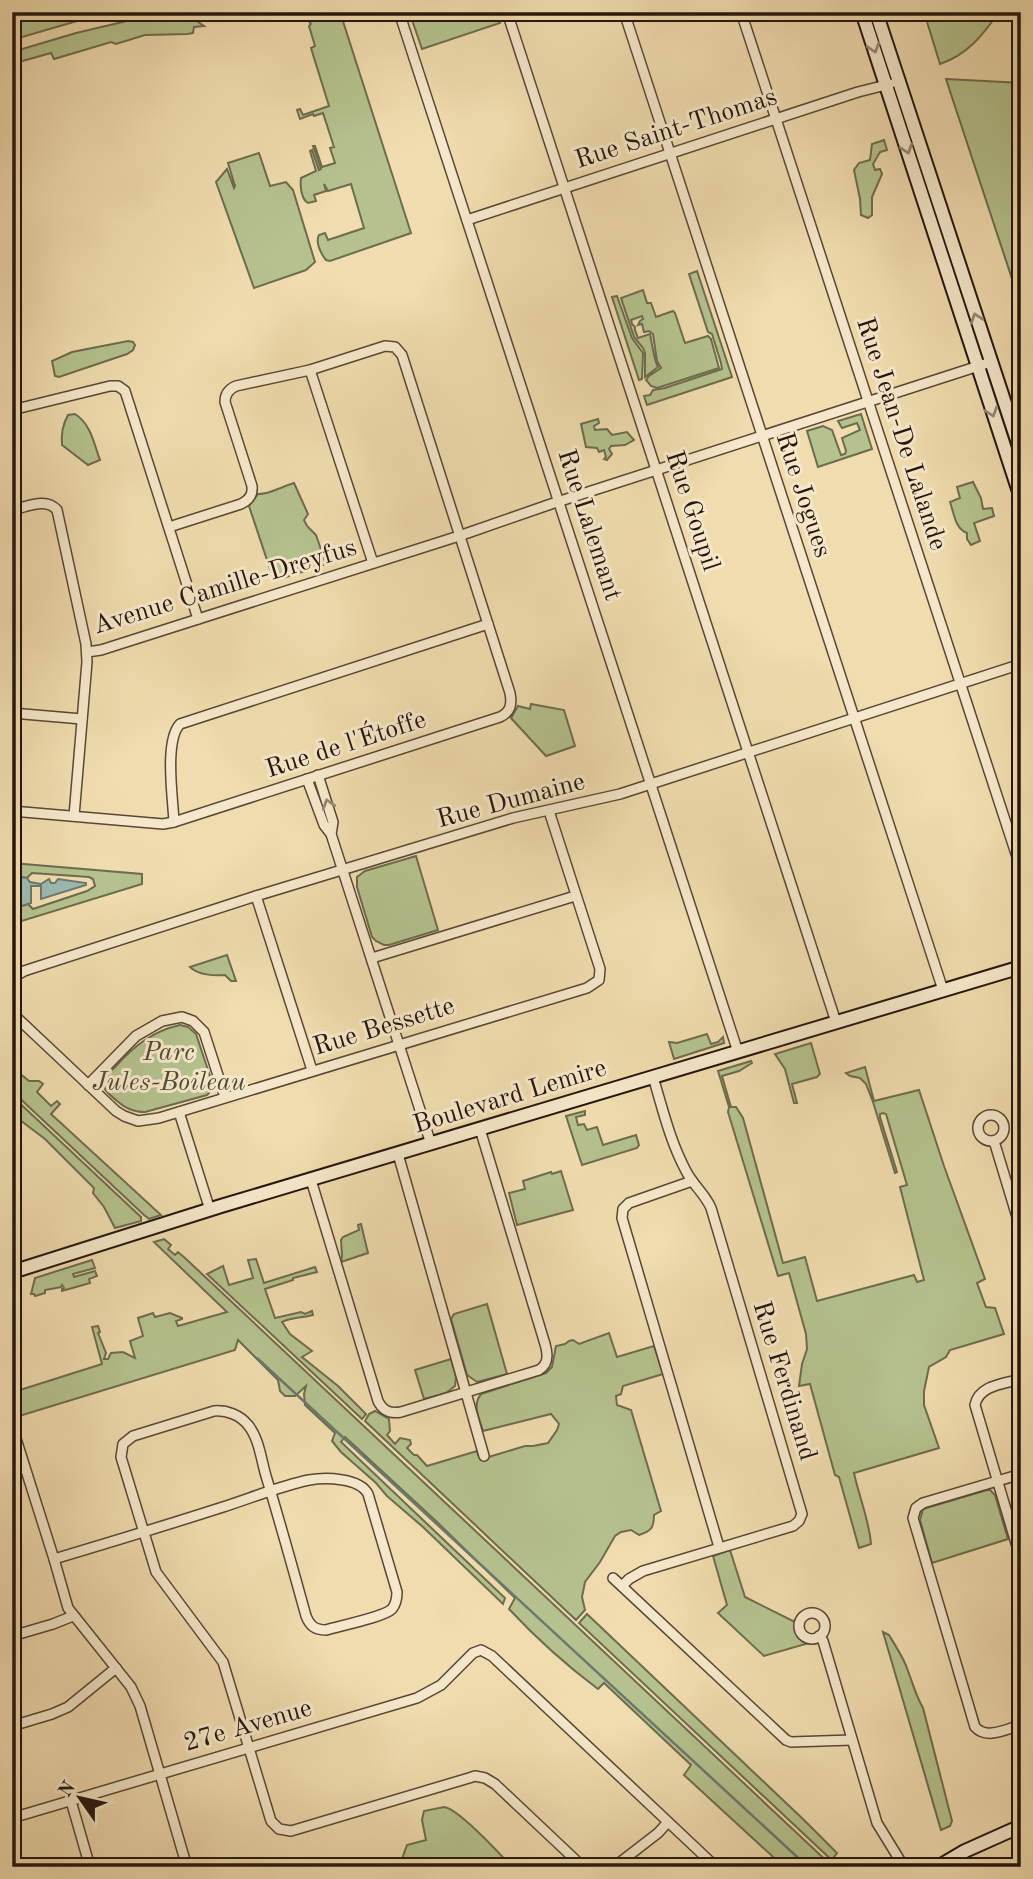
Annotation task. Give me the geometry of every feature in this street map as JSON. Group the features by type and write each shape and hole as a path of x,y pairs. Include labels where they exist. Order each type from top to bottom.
{"main road":[{"path":"862,12 892,83 954,272 990,362 1021,452"},
{"path":"876,12 892,83"},
{"path":"954,272 977,366 1021,498"},
{"name":"Boulevard Lemire","path":"12,1272 1021,967"},
{"path":"938,1867 965,1851 1021,1826"}],"street":[{"path":"203,12 232,12"},
{"path":"280,12 288,12"},
{"name":"Rue Lalemant","path":"399,12 738,1052"},
{"name":"Rue Goupil","path":"508,12 836,1022"},
{"name":"Rue Jogues","path":"624,12 943,990"},
{"name":"Rue Jean-De Lalande","path":"741,12 1021,869"},
{"name":"Rue Saint-Thomas","path":"467,220 670,152 892,83"},
{"name":"Rue de l'Étoffe","path":"12,811 163,824 174,822 507,713 511,703 510,694 400,352 395,347 385,346 310,370"},
{"name":"Avenue Camille-Dreyfus","path":"12,510 46,503 57,510 87,652 101,650 990,362"},
{"path":"169,527 241,504 251,496 251,486 225,402 229,390 236,386 310,370 373,563"},
{"path":"12,410 110,386 122,388 127,395 198,619"},
{"path":"174,822 171,761 174,732 180,723 488,624"},
{"path":"74,816 87,652"},
{"name":"Rue Dumaine","path":"12,978 24,971 256,896 521,816 595,801 1021,664"},
{"path":"12,713 82,719"},
{"path":"318,775 332,822 331,834"},
{"path":"307,779 343,869 431,1144"},
{"path":"372,958 575,896 549,811"},
{"path":"256,896 312,1070"},
{"name":"Rue Bessette","path":"12,1013 119,1114 134,1120 147,1120 400,1045 596,983 600,969 575,896"},
{"path":"88,1085 136,1036 162,1021 182,1017 193,1021 204,1032 225,1097"},
{"name":"Rue Ferdinand","path":"622,1586 629,1578 643,1571 793,1527 802,1512 711,1208 692,1181 670,1136 653,1077"},
{"path":"179,1112 210,1210"},
{"path":"311,1180 354,1326 380,1405 386,1411 398,1412 539,1370 545,1365 547,1350 480,1129"},
{"path":"994,1141 1021,1230"},
{"path":"398,1154 484,1456"},
{"path":"692,1181 629,1203 623,1209 622,1218 719,1547"},
{"path":"1021,1379 984,1390 975,1400 975,1408 1021,1560"},
{"path":"54,1559 144,1532 271,1492 308,1480 349,1481 363,1486 368,1494 397,1592 396,1603 383,1614 320,1630 312,1626 306,1616 271,1492 253,1432 244,1420 230,1413 214,1411 133,1436 123,1444 121,1457 144,1532 159,1577 223,1662 270,1818 276,1827 291,1831 468,1778 480,1777 495,1784 583,1867"},
{"path":"12,1426 68,1608 131,1686 140,1706 187,1867"},
{"path":"1021,1474 923,1503 916,1508 914,1515 974,1724 982,1732 993,1733 1021,1725"},
{"path":"613,1578 788,1741 852,1740"},
{"path":"12,1636 53,1625 74,1616"},
{"path":"820,1636 878,1828 904,1867"},
{"name":"27e Avenue","path":"12,1818 421,1696 440,1685 473,1653 481,1650 492,1656 668,1822"},
{"path":"12,1726 68,1707 116,1668"},
{"path":"71,1801 90,1867"},
{"path":"614,1867 668,1822 716,1867"}],"green space":[{"path":"12,12 108,12 12,40"},
{"path":"340,12 411,233 330,261 326,260 321,251 319,235 325,233 328,240 364,228 351,184 328,191 324,184 326,191 314,195 316,201 308,203 304,199 301,178 316,171 310,151 312,150 319,170 321,169 313,146 322,167 335,163 330,148 334,147 323,113 300,119 297,110 300,109 303,115 329,106 311,48 315,46 308,20"},
{"path":"443,12 444,15 432,19 436,21 447,18 445,12 496,12 500,23 422,49 410,14"},
{"path":"924,12 999,12 974,43 940,64"},
{"path":"191,17 204,26 194,27 193,33 145,35 54,59 51,53 12,64 12,52 76,33 131,20"},
{"path":"946,79 1021,83 1021,306"},
{"path":"884,140 887,150 880,152 873,164 875,170 880,169 882,174 872,197 872,215 868,218 861,215 854,170 859,163 870,160 872,144"},
{"path":"259,153 270,186 286,182 293,190 315,262 306,270 254,288 216,182 227,169 234,188 228,163"},
{"path":"697,271 732,377 647,405 644,396 650,395 653,390 722,369 689,274"},
{"path":"643,290 656,317 673,311 675,313 685,343 708,336 711,339 719,368 657,388 651,386 646,380 661,368 657,361 653,334 644,332 642,324 638,325 643,319 642,316 631,320 638,338 650,334 658,367 645,377 645,353 634,337 621,298"},
{"path":"617,296 632,338 643,353 642,379 639,380 612,297"},
{"path":"128,341 135,345 127,354 59,377 55,376 52,361 72,352"},
{"path":"75,414 88,429 100,460 88,465 62,445 66,418"},
{"path":"861,414 872,449 818,467 807,431 823,426 832,430 841,455 845,454 842,438 860,430 857,423 842,428 838,421"},
{"path":"598,419 595,430 607,429 612,435 627,432 634,440 625,445 611,446 609,449 612,454 607,460 604,459 604,450 599,452 597,448 586,447 581,424"},
{"path":"973,482 983,509 992,508 994,516 974,523 980,541 971,545 967,533 957,524 950,502 960,498 957,487"},
{"path":"294,483 308,514 304,520 316,535 326,564 274,581 249,506 258,494"},
{"path":"531,704 564,710 575,746 546,756 511,718 518,706 530,709"},
{"path":"416,856 438,930 384,945 372,937 357,887 357,877 365,871"},
{"path":"12,863 142,874 142,884 12,924 12,909 28,904 33,909 95,886 93,879 89,877 32,873 27,878 12,876"},
{"path":"227,955 236,981 231,981 225,975 202,973 190,967"},
{"name":"Parc Jules-Boileau","path":"180,1025 188,1027 196,1034 213,1085 207,1095 145,1112 126,1107 108,1093 103,1086 105,1078 130,1052 153,1035"},
{"path":"707,1034 711,1044 723,1037 724,1043 674,1059 669,1042 677,1043"},
{"path":"811,1043 820,1074 792,1084 797,1103 794,1103 785,1069 775,1054"},
{"path":"751,1061 752,1063 739,1071 722,1076 731,1107 736,1107 743,1118 783,1263 805,1257 817,1301 914,1275 917,1282 924,1280 900,1187 907,1185 886,1114 880,1114 880,1117 897,1172 895,1173 866,1084 860,1078 846,1073 865,1067 874,1101 919,1090 985,1279 977,1283 986,1307 995,1308 1004,1334 950,1350 946,1357 929,1367 924,1405 939,1448 854,1473 871,1544 859,1548 810,1384 799,1386 807,1349 806,1334 789,1273 778,1276 718,1071"},
{"path":"18,1072 29,1081 43,1084 37,1092 51,1106 57,1101 60,1104 51,1114 161,1215 149,1219 144,1215 12,1091 12,1074"},
{"path":"12,1096 141,1217 141,1221 115,1228 93,1193 94,1188 45,1139 12,1114"},
{"path":"585,1111 585,1115 576,1117 578,1125 584,1124 587,1130 597,1127 603,1145 636,1135 639,1145 637,1148 582,1165 566,1116"},
{"path":"561,1171 573,1210 517,1225 509,1193 525,1189 523,1181"},
{"path":"361,1224 368,1253 341,1262 341,1240 359,1230 358,1225"},
{"path":"164,1239 171,1245 168,1249 185,1258 833,1867 784,1867 684,1775 691,1765 604,1683 598,1689 530,1630 509,1609 515,1598 345,1437 341,1442 505,1598 503,1604 341,1452 332,1441 335,1433 305,1405 306,1386 295,1396 285,1396 280,1391 278,1380 238,1340 235,1350 16,1417 12,1403 12,1384 17,1383 20,1390 102,1364 92,1327 98,1326 106,1353 104,1359 108,1359 111,1353 123,1352 135,1358 130,1341 143,1336 138,1318 153,1313 155,1317 170,1313 182,1318 176,1321 178,1326 227,1312 154,1242"},
{"path":"256,1259 264,1283 315,1267 317,1272 265,1289 275,1318 312,1311 313,1315 282,1322 290,1334 312,1351 302,1357 338,1386 366,1414 362,1419 207,1274 223,1266 229,1285 253,1278 248,1260"},
{"path":"92,1260 95,1268 73,1274 74,1277 95,1271 97,1276 89,1279 90,1283 62,1291 62,1285 35,1296 31,1294 35,1278"},
{"path":"487,1304 507,1374 477,1382 467,1375 451,1319 454,1314"},
{"path":"609,1333 617,1357 654,1346 663,1374 623,1386 621,1394 616,1396 617,1405 631,1410 661,1511 654,1515 652,1526 646,1532 639,1535 631,1530 615,1536 585,1582 582,1597 585,1610 576,1620 365,1421 369,1414 375,1411 389,1419 390,1431 387,1435 395,1444 400,1438 410,1440 411,1444 407,1448 427,1466 477,1451 482,1459 525,1446 548,1443 559,1424 551,1414 483,1431 477,1412 478,1398 481,1394 546,1373 552,1367 556,1346 573,1340 579,1344"},
{"path":"451,1359 456,1377 455,1386 446,1393 424,1399 415,1370"},
{"path":"987,1490 995,1495 1008,1539 932,1563 920,1520 923,1509"},
{"path":"730,1550 745,1597 795,1622 798,1637 809,1643 764,1656 718,1613 727,1605 713,1556"},
{"path":"587,1614 805,1821 837,1853 834,1857 846,1867 839,1867 579,1623"},
{"path":"883,1632 889,1635 902,1657 923,1708 952,1821 950,1826 941,1830"},
{"path":"444,1807 469,1823 512,1867 399,1867 407,1845 426,1840 422,1820 424,1811"}],"water":[{"path":"12,876 41,884 49,879 51,883 55,883 58,879 86,885 41,899 41,886 31,886 31,903 12,909"}],"waterway":[{"path":"257,1358 808,1867"}]}
